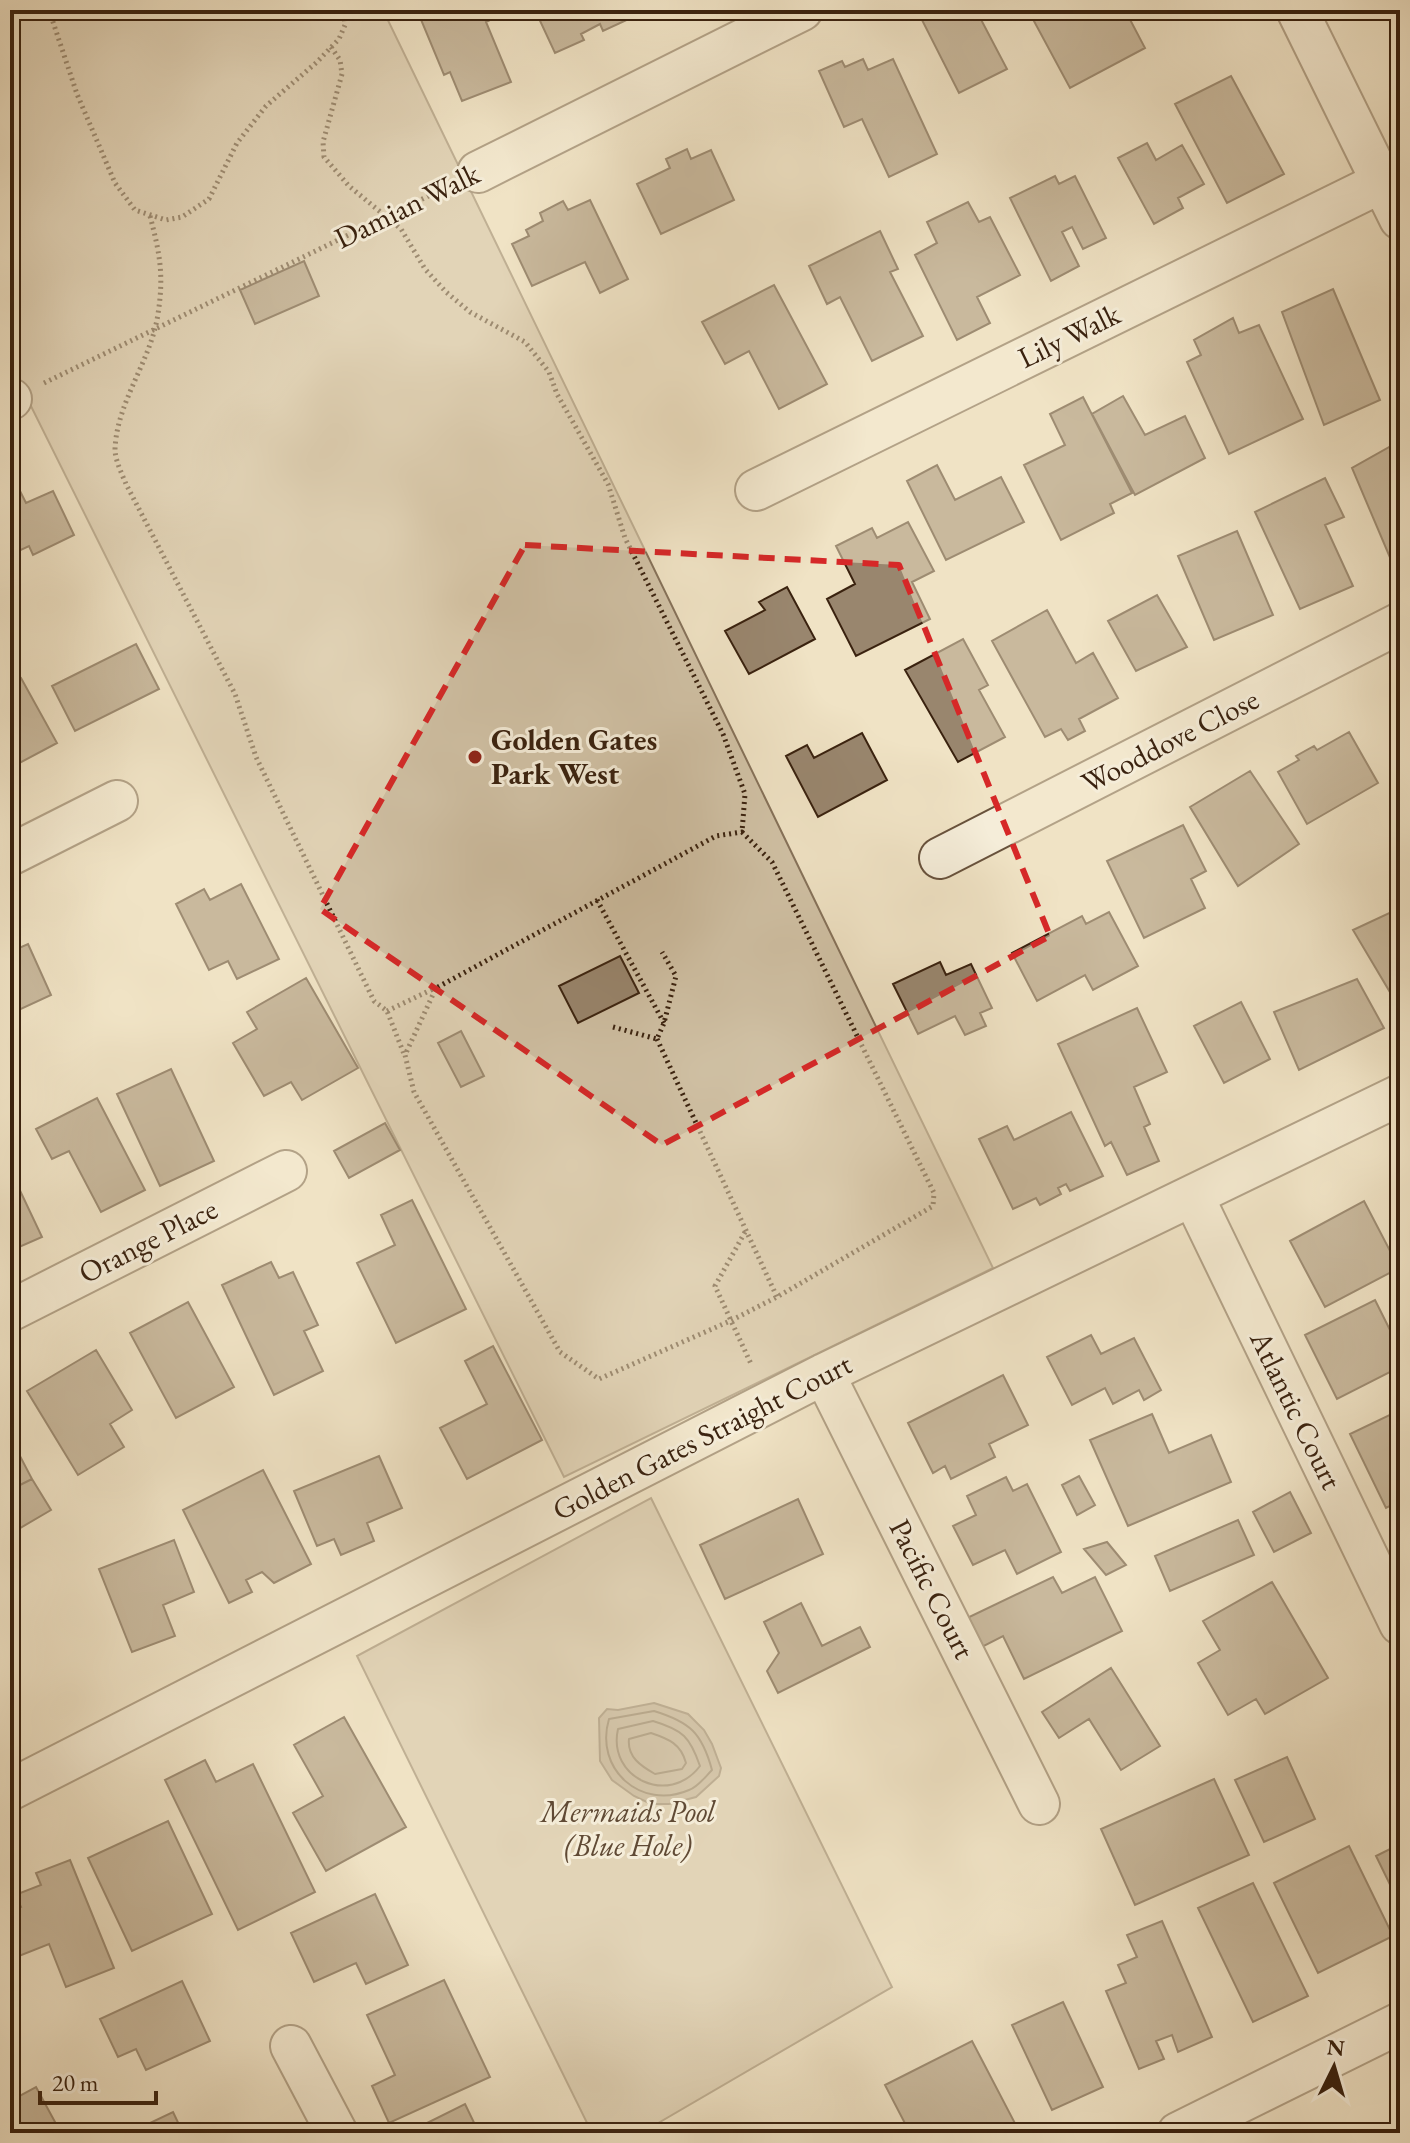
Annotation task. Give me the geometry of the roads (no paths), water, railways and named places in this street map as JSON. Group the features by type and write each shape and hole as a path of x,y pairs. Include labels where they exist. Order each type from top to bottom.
{"street":[{"name":"Damian Walk","path":"478,172 802,10"},
{"path":"1297,10 1400,219"},
{"name":"Lily Walk","path":"756,490 1382,182"},
{"name":"Wooddove Close","path":"940,858 1400,623"},
{"path":"10,855 117,801"},
{"name":"Golden Gates Straight Court","path":"10,1790 824,1374 1400,1095"},
{"name":"Orange Place","path":"10,1311 286,1171"},
{"name":"Atlantic Court","path":"1193,1196 1400,1624"},
{"name":"Pacific Court","path":"824,1374 1039,1804"},
{"path":"1178,2133 1400,2023"},
{"path":"291,2046 337,2133"}],"water":[{"path":"654,1703 688,1714 704,1730 712,1744 721,1768 719,1776 696,1797 669,1804 651,1804 612,1780 600,1761 599,1718 607,1709"}],"place":[{"name":"Golden Gates Park West","path":"475,757"}],"park label":[{"name":"Mermaids Pool (Blue Hole)","path":"628,1829"}]}
